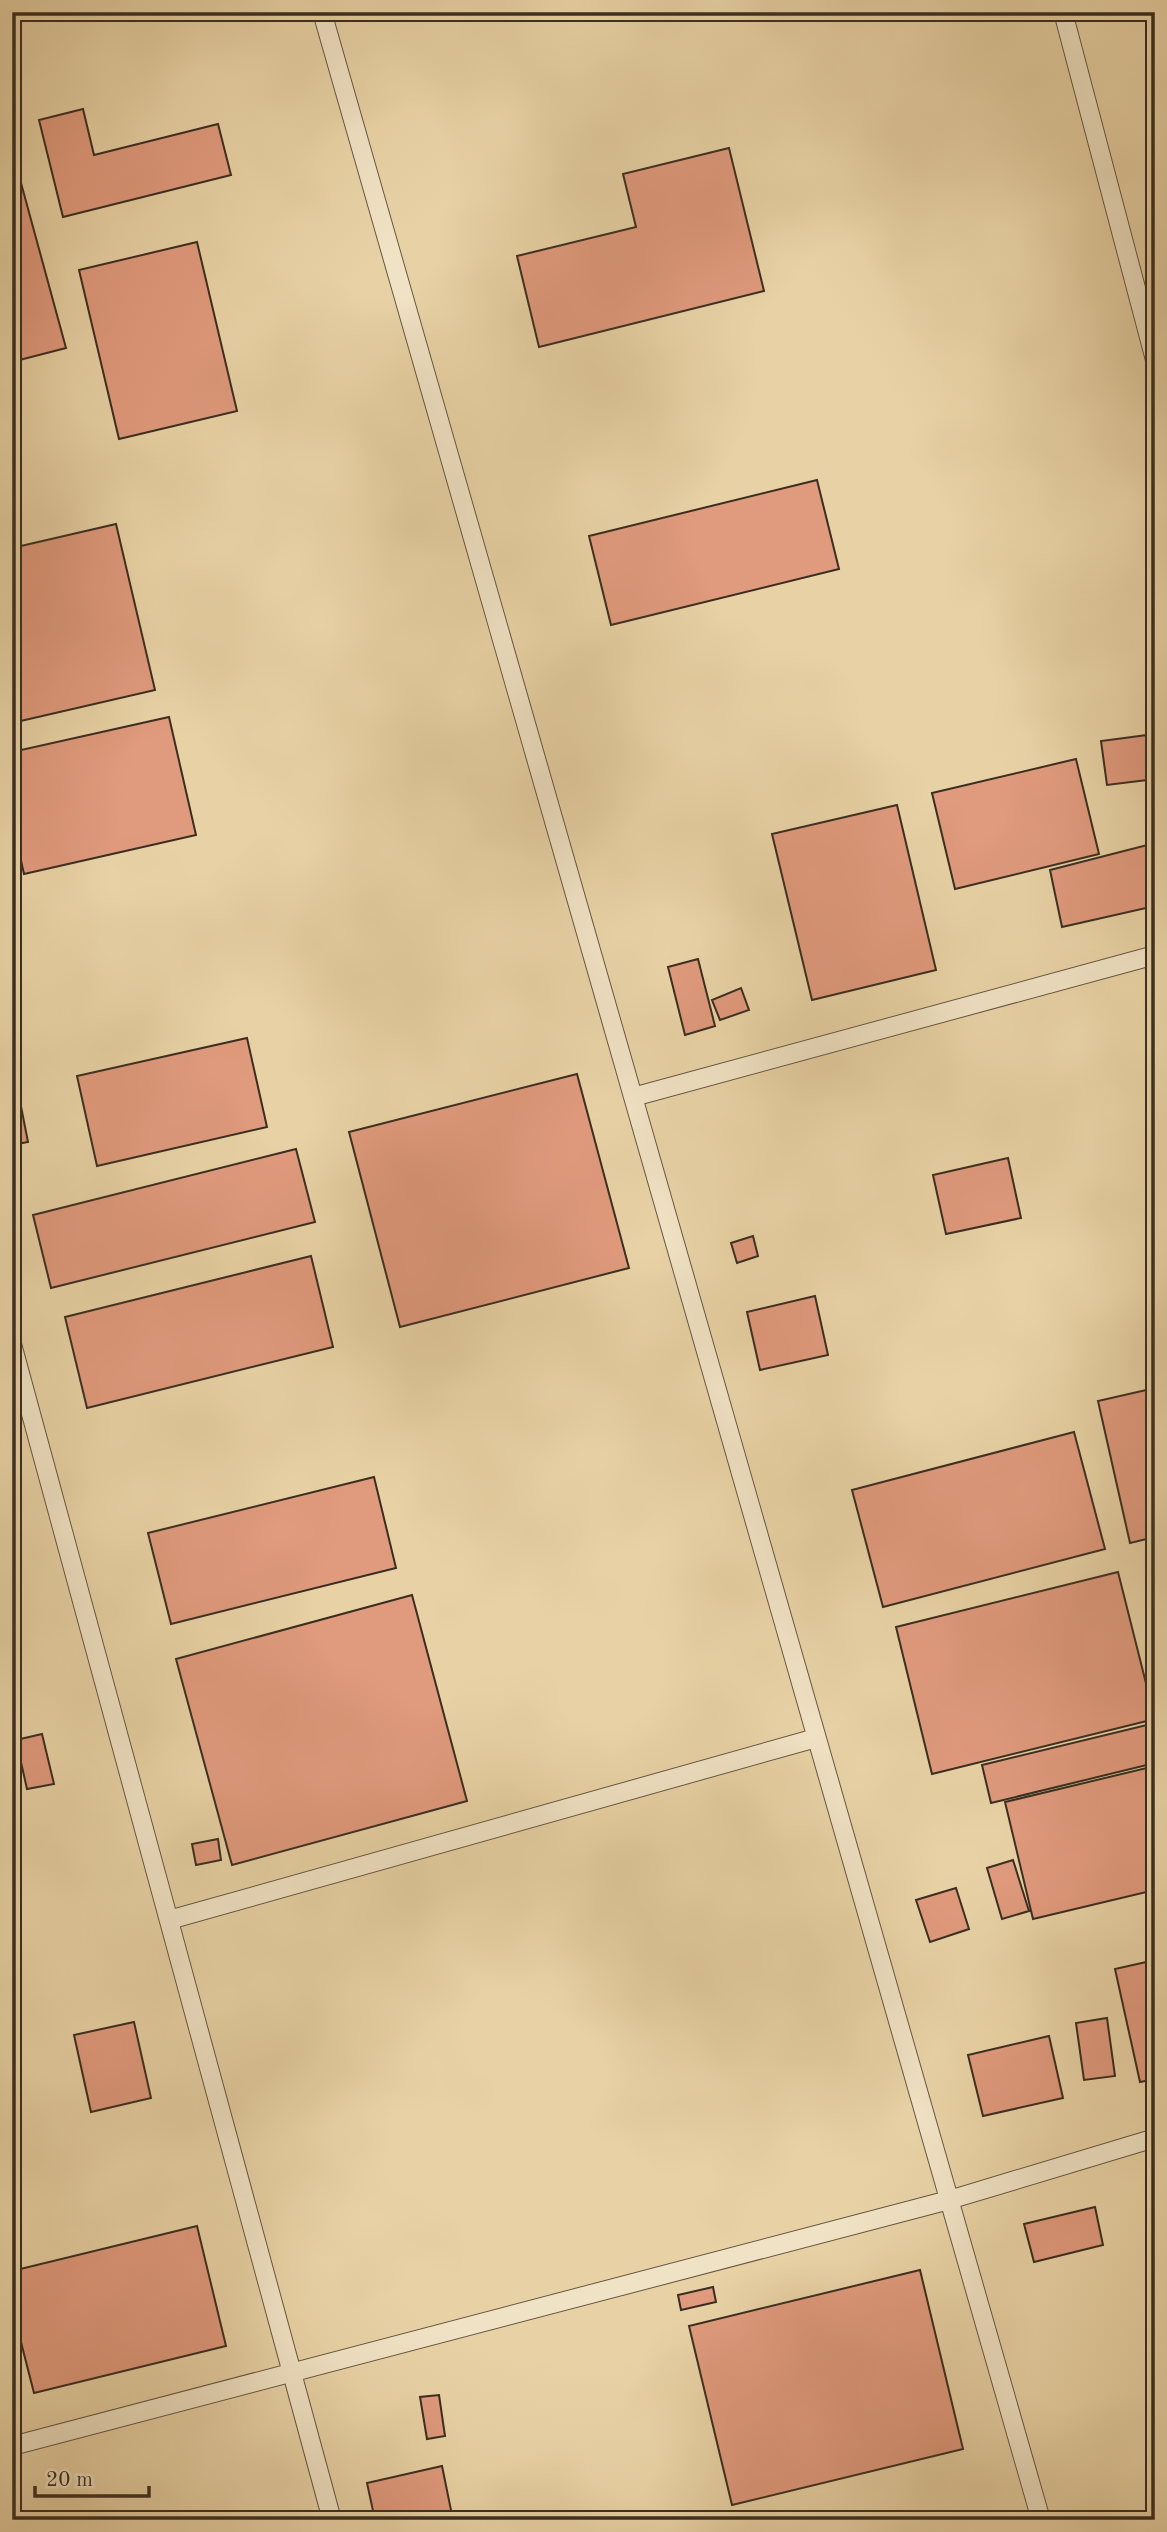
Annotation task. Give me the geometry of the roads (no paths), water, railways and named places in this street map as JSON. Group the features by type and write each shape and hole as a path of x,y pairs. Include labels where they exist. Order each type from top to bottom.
{"lane":[{"path":"322,12 1041,2520"},
{"path":"1063,12 1155,360"},
{"path":"633,1097 1155,955"},
{"path":"12,1344 332,2520"},
{"path":"169,1920 816,1738"},
{"path":"12,2446 949,2200 1155,2138"}]}
